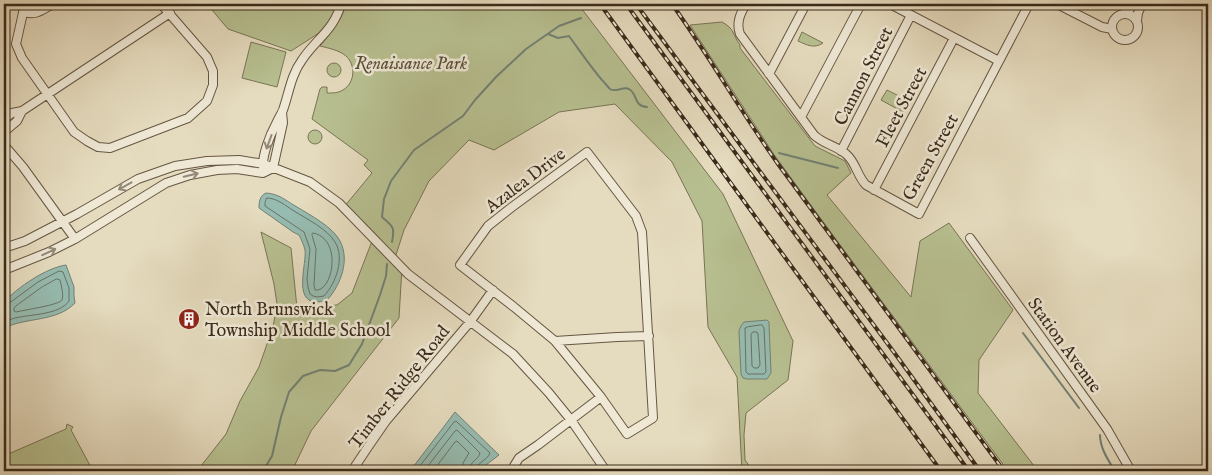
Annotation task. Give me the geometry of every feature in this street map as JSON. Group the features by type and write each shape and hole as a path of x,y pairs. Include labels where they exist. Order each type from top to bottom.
{"street":[{"path":"24,8 30,15 38,13 52,4"},
{"path":"24,8 16,44 22,58 74,132 98,147 110,148 188,118 207,101 213,85 213,71 207,57 161,4"},
{"path":"263,168 262,161 282,112 292,78 302,60 331,27 341,4"},
{"name":"Green Street","path":"746,4 739,19 738,28 742,38 817,138 849,157 860,179 866,185 919,214 999,61"},
{"path":"769,74 806,4"},
{"path":"801,117 861,4"},
{"path":"890,4 999,61 1028,4"},
{"path":"1057,4 1102,27 1112,29"},
{"path":"1133,4 1130,9 1115,18 1112,23 1114,34 1124,41 1135,37 1137,33 1138,13 1142,4"},
{"path":"4,119 12,113 22,111 170,13"},
{"path":"1124,14 1131,16 1137,21"},
{"name":"Cannon Street","path":"841,151 911,15"},
{"name":"Fleet Street","path":"874,190 954,38"},
{"path":"4,132 17,121 22,111"},
{"path":"273,168 283,123 282,112"},
{"path":"4,145 23,167 75,239"},
{"name":"Azalea Drive","path":"587,152 636,216 642,232 653,418 627,434 601,397 555,341 493,290 460,265 488,226 587,152"},
{"path":"4,248 25,241 138,179 175,166 207,161 239,160 263,168"},
{"path":"4,270 49,252 75,239 166,183 190,175 217,170 273,168 310,182 339,203 408,274 513,354 571,420 606,471"},
{"name":"Station Avenue","path":"970,238 1107,429 1131,471"},
{"path":"470,322 493,290"},
{"name":"Timber Ridge Road","path":"352,471 386,421 470,322"},
{"path":"555,341 617,336 649,336"},
{"path":"514,471 514,466 519,458 601,397"}],"green space":[{"path":"207,4 336,4 330,26 291,51 228,29"},
{"name":"Renaissance Park","path":"346,4 578,4 723,194 793,341 788,380 746,413 744,435 745,460 753,471 742,471 737,377 708,327 702,221 672,162 615,104 559,112 494,150 469,140 429,181 404,230 394,261 402,267 399,318 311,431 292,471 197,471 226,434 240,401 259,367 273,327 277,304 261,232 291,248 297,308 337,305 352,293 374,236 344,207 372,173 364,165 368,160 312,119 322,87 327,87 327,93 339,92 347,87 352,79 353,69 346,56 320,46 339,21"},
{"path":"722,22 731,29 740,48 815,146 845,161 851,173 827,195 911,297 920,241 949,223 1013,310 979,360 978,393 1038,471 1008,471 775,156 690,25"},
{"path":"802,32 823,43 814,46 798,41"},
{"path":"251,42 286,52 277,87 242,78"},
{"path":"331,63 337,63 341,70 337,77 331,77 327,73 327,67"},
{"path":"887,90 909,101 903,112 881,100"},
{"path":"312,130 318,130 322,137 318,144 312,144 308,140 308,134"},
{"path":"67,424 73,427 71,430 93,471 10,471 6,455 66,429"}],"water":[{"path":"266,193 279,196 327,226 340,241 344,256 343,272 337,286 328,299 329,303 327,305 324,301 316,302 309,300 305,295 303,281 305,250 303,244 299,235 259,208 260,199"},
{"path":"66,265 74,287 75,303 60,313 4,328 4,302 33,279 50,270"},
{"path":"767,320 769,322 771,373 767,379 743,378 741,374 739,331 741,326 744,322"},
{"path":"455,412 499,455 478,471 410,471"}],"waterway":[{"path":"392,242 392,227 382,217 384,199 391,181 414,150 463,116 496,77 526,49 559,26 581,18"},
{"path":"548,34 558,38 569,36 610,89 629,89 638,102 647,107"},
{"path":"779,153 838,168"},
{"path":"263,471 272,456 289,392 303,376 320,370 335,371 349,365 362,344 386,276 387,264"},
{"path":"1023,333 1079,408"},
{"path":"1100,435 1103,449 1115,471"}],"railway":[{"path":"600,4 941,471"},
{"path":"626,4 969,471"},
{"path":"636,4 980,471"},
{"path":"672,4 778,164 1004,471"}],"place":[{"name":"North Brunswick Township Middle School","path":"189,319"}]}
